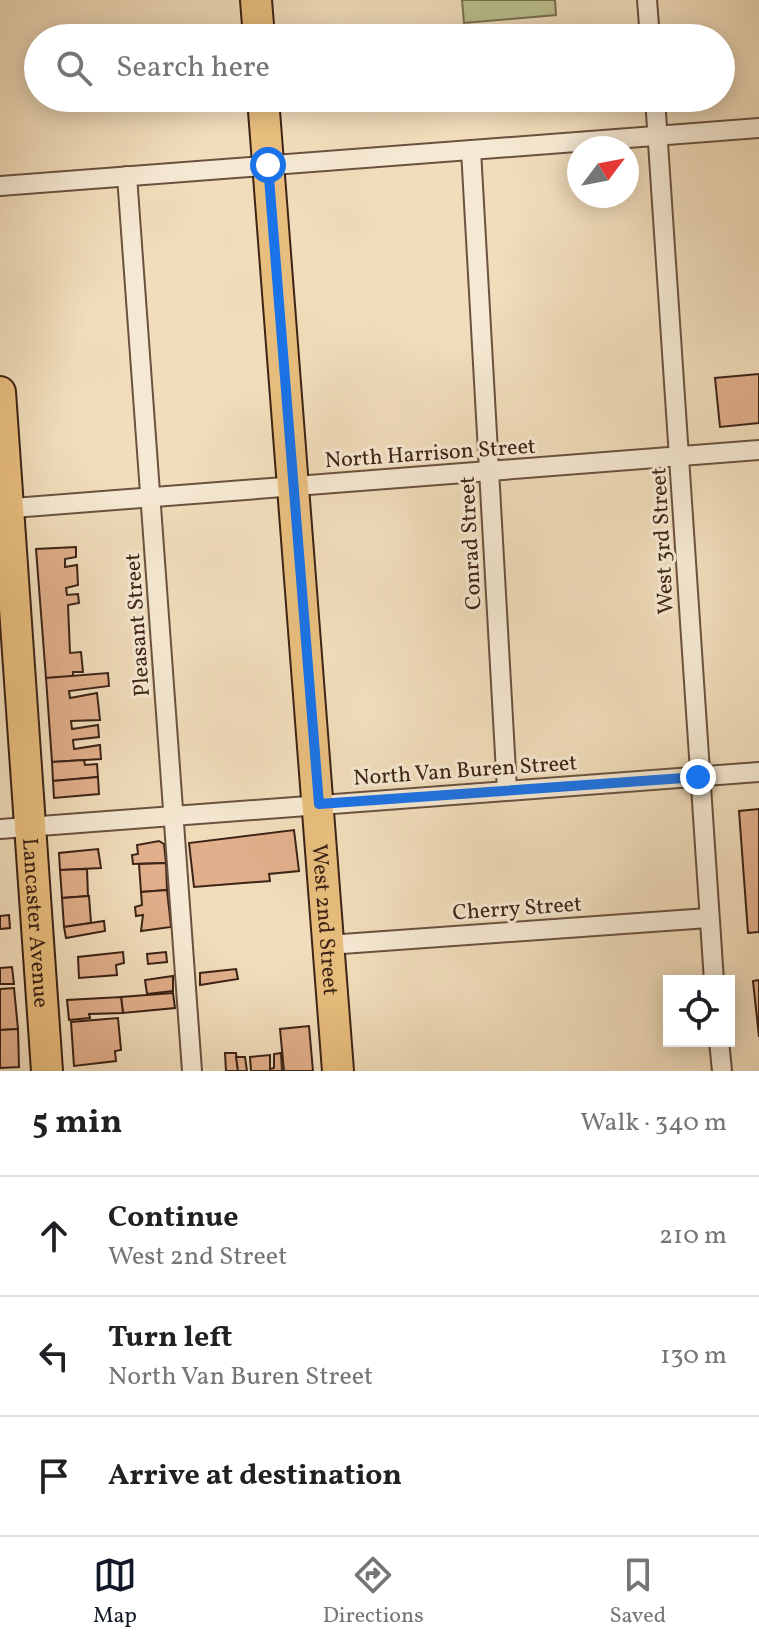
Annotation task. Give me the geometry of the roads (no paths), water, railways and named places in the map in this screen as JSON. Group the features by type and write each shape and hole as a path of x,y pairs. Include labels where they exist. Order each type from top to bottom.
{"main road":[{"path":"256,0 258,24"},
{"name":"West 2nd Street","path":"264,112 338,1071"},
{"name":"Lancaster Avenue","path":"0,392 4,509 31,827 47,1071"}],"street":[{"path":"647,0 649,24"},
{"name":"West 3rd Street","path":"656,112 713,975"},
{"path":"0,186 759,128"},
{"name":"Conrad Street","path":"471,150 507,790"},
{"name":"Pleasant Street","path":"127,176 192,1071"},
{"name":"North Harrison Street","path":"4,509 759,450"},
{"name":"North Van Buren Street","path":"0,829 759,772"},
{"name":"Cherry Street","path":"328,945 708,918"},
{"path":"720,1047 722,1071"}]}
